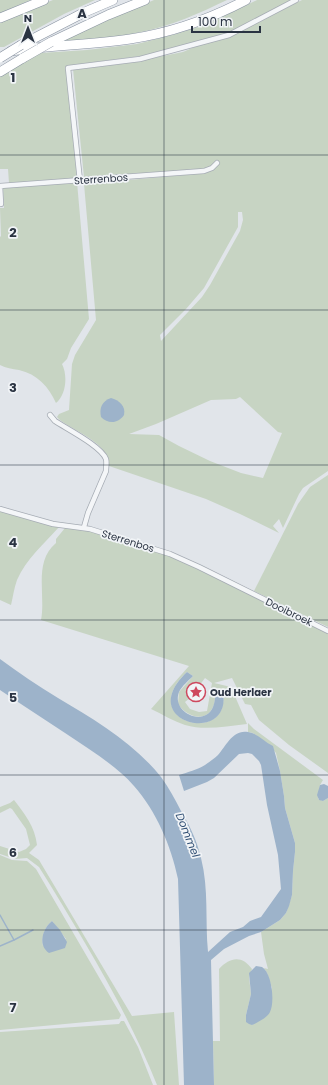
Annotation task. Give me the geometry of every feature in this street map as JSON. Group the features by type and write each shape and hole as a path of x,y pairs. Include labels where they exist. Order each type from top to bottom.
{"highway":[{"path":"0,18 44,0"},
{"path":"0,58 21,45 79,15 114,0"},
{"path":"0,72 51,42 108,15 145,0"},
{"path":"0,53 26,49 122,40 153,35 189,24 231,8 246,0"}],"street":[{"path":"80,181 68,68 140,59 229,35 296,0"},
{"name":"Sterrenbos","path":"0,204 0,186 204,171 212,168 217,163"},
{"path":"50,415 55,421 97,448 106,459 106,471 88,513 84,527"},
{"name":"Sterrenbos","path":"0,509 53,524 84,527 170,554 251,592"},
{"name":"Dooibroek","path":"251,592 328,631"}],"green space":[{"path":"0,0 31,0 0,13"},
{"path":"53,0 95,0 64,14 4,47 0,47 0,21"},
{"path":"154,0 227,0 185,19 152,29 113,37 65,41 65,38"},
{"path":"257,0 292,0 228,33 156,54 66,66 77,177 76,179 9,183 8,169 0,169 0,76 40,53 87,50 137,44 198,27"},
{"path":"302,0 328,0 328,471 303,488 283,528 279,519 273,526 279,533 206,499 109,466 105,452 95,442 57,417 59,414 69,410 72,364 75,355 96,320 84,184 206,173 220,162 216,160 210,167 204,169 84,177 73,69 148,59 183,52 201,44 229,37","holes":["238,212 242,212 243,220 240,231 210,285 202,297 161,341 160,335 186,309 204,288 238,227","240,397 278,432 282,433 263,478 241,473 210,461 159,435 129,434 211,400 236,399"]},
{"path":"77,182 89,319 71,348 67,359 62,364 65,374 65,385 62,395 56,403 50,392 37,378 25,372 0,365 0,208 4,208 3,187"},
{"path":"328,475 328,627 254,591 298,504 310,487"},
{"path":"0,510 59,527 25,565 17,580 11,605 0,600"},
{"path":"65,528 90,531 179,558 328,633 328,773 289,745 259,720 251,705 245,704 232,678 214,683 231,687 247,724 208,728 185,725 151,709 189,666 41,620 42,569 49,551 56,543 56,539","holes":["187,672 193,676 179,692 178,704 190,715 201,717 210,712 215,702 216,692 223,693 221,710 213,719 201,723 188,721 177,714 171,704 174,689","205,678 212,683 207,711 199,712 190,709 185,702 190,698"]},
{"path":"248,723 323,780 320,785 318,799 323,801 328,798 328,1085 214,1085 213,1041 220,1041 219,969 227,962 236,959 244,961 252,969 249,977 251,994 246,1015 252,1025 259,1020 272,988 264,968 268,969 261,932 280,920 286,913 292,895 295,843 285,808 276,753 267,743 253,733 248,732"},
{"path":"14,800 29,821 36,838 37,845 29,853 39,860 132,1016 174,1012 179,1085 157,1085 133,1030 85,943 39,867 27,858 15,859 0,854 0,846 19,852 26,849 30,845 26,829 12,809 10,808 0,813 0,807"},
{"path":"0,855 12,860 27,861 36,869 121,1015 119,1019 0,1030","holes":["52,921 66,939 43,946 44,932"]},
{"path":"121,1021 124,1021 138,1047 153,1085 0,1085 0,1032 119,1024"}],"water":[{"path":"111,398 117,400 124,409 124,415 122,418 113,422 107,421 101,417 100,414 103,403"},
{"name":"Dommel","path":"0,659 113,733 139,753 161,777 187,822 199,852 205,881 208,952 230,932 261,917 281,889 278,855 267,805 261,765 252,754 239,754 214,778 184,791 179,775 196,770 205,765 218,755 230,739 238,733 251,733 273,746 280,771 285,808 295,843 292,895 286,913 280,920 261,932 249,936 224,949 211,960 214,1085 184,1085 178,879 167,841 156,817 142,796 129,781 107,762 0,690"},
{"path":"187,672 193,676 179,692 178,699 180,706 190,715 196,717 203,716 209,713 213,707 216,692 222,692 222,709 214,719 201,723 188,722 177,715 171,704 173,690"},
{"path":"324,784 328,786 328,798 323,801 319,800 317,795 320,785"},
{"path":"52,921 60,930 67,942 65,948 49,953 45,950 42,941 46,928"},
{"path":"256,966 262,967 268,975 272,988 272,1007 267,1016 252,1025 246,1022 246,1015 251,994 249,973"}],"waterway":[{"path":"0,915 14,940 0,946"},
{"path":"14,940 33,930"}],"place":[{"name":"Oud Herlaer","path":"196,692"}]}
